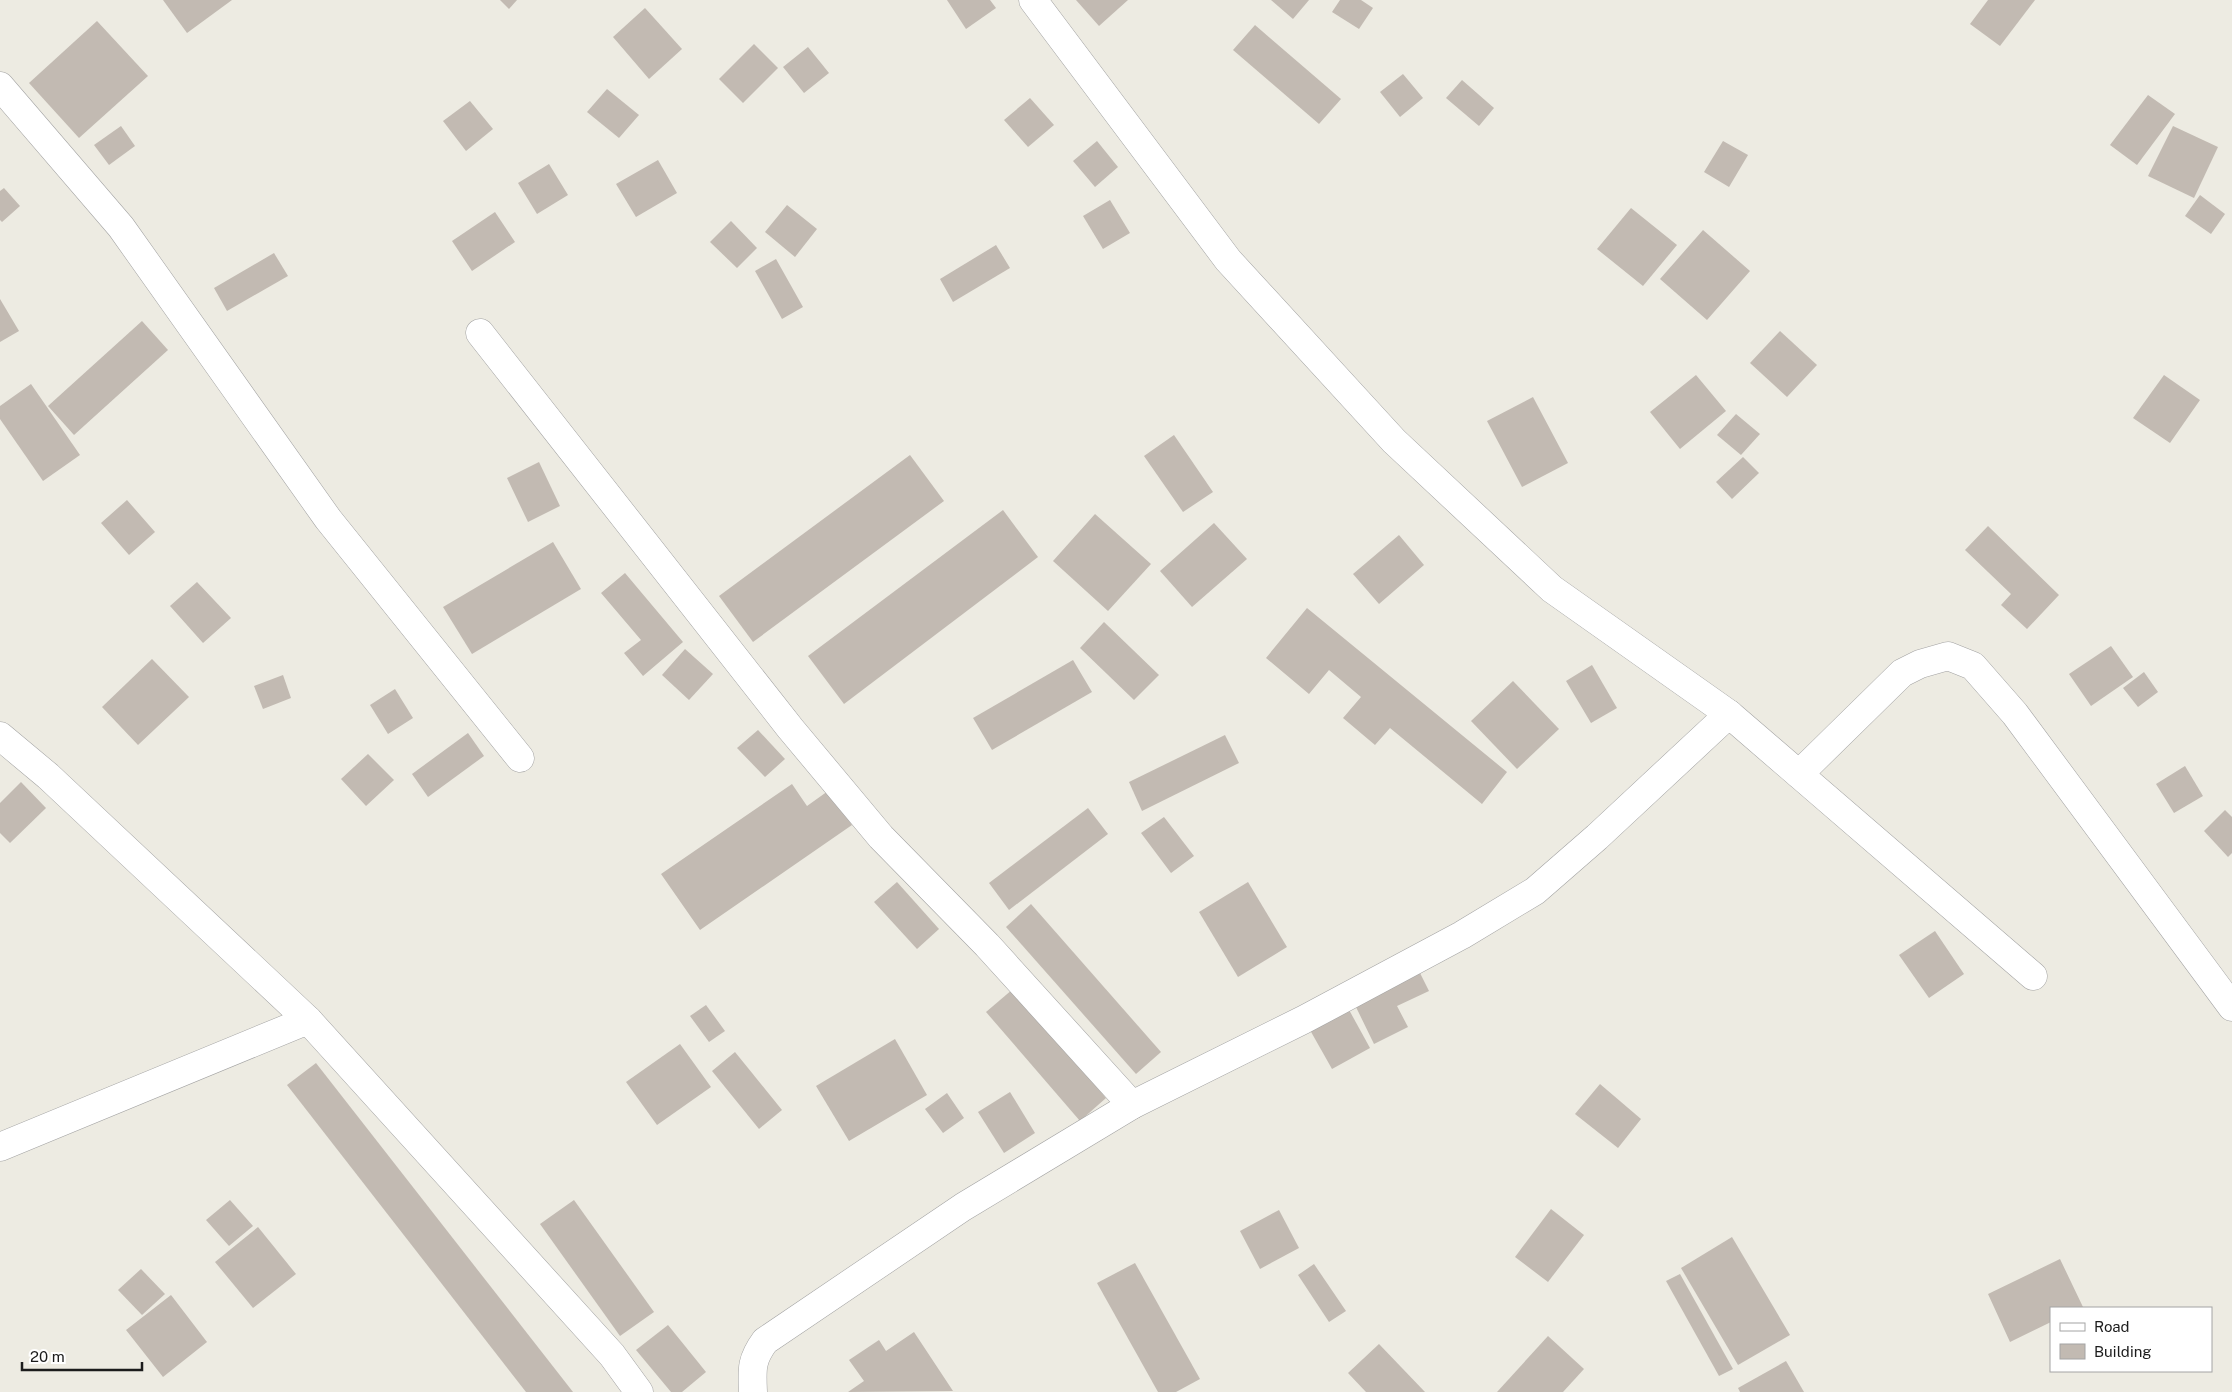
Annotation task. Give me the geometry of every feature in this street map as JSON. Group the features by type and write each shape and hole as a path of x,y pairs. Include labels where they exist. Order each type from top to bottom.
{"street":[{"path":"1033,0 1228,260 1394,441 1552,589 1729,714 2033,976"},
{"path":"0,86 121,227 328,519 520,758"},
{"path":"480,333 790,728 881,836 987,946 1132,1105"},
{"path":"1799,774 1902,673 1920,664 1948,656 1973,666 2015,714 2232,1007"},
{"path":"753,1392 752,1373 755,1354 765,1341 963,1207 1132,1105 1303,1020 1462,935 1535,891 1597,837 1729,714"},
{"path":"0,736 48,776 308,1020 612,1355 640,1392"},
{"path":"0,1147 308,1020"}],"building":[{"path":"163,0 232,0 187,33"},
{"path":"500,0 517,0 509,9"},
{"path":"947,0 990,0 996,8 966,29"},
{"path":"1076,0 1128,0 1099,26"},
{"path":"1271,0 1309,0 1293,19"},
{"path":"1340,0 1361,0 1373,8 1359,29 1332,12"},
{"path":"1988,0 2035,0 2000,46 1970,24"},
{"path":"645,8 682,49 649,79 613,37"},
{"path":"97,21 148,76 79,138 29,83"},
{"path":"1255,25 1341,99 1319,124 1233,50"},
{"path":"754,44 778,68 743,103 719,79"},
{"path":"808,47 829,73 804,93 783,67"},
{"path":"1403,74 1423,98 1400,117 1380,92"},
{"path":"1462,80 1494,108 1479,126 1446,98"},
{"path":"607,89 639,115 619,138 587,112"},
{"path":"2148,95 2175,114 2137,165 2110,145"},
{"path":"1030,98 1054,125 1028,147 1004,120"},
{"path":"470,101 493,129 466,151 443,121"},
{"path":"121,126 135,146 109,165 94,145"},
{"path":"2173,126 2218,147 2194,198 2148,176"},
{"path":"1097,141 1118,167 1095,187 1073,161"},
{"path":"1723,141 1748,155 1729,187 1704,172"},
{"path":"658,160 677,193 636,217 616,184"},
{"path":"549,164 568,195 537,214 518,183"},
{"path":"4,188 20,206 2,222 0,220 0,191"},
{"path":"2200,195 2225,214 2211,234 2185,216"},
{"path":"1110,200 1130,233 1103,249 1083,216"},
{"path":"787,205 817,229 795,257 765,232"},
{"path":"1631,208 1677,245 1643,286 1597,249"},
{"path":"495,212 515,242 472,271 452,241"},
{"path":"731,221 757,248 737,268 710,242"},
{"path":"1703,230 1750,271 1707,320 1660,279"},
{"path":"996,245 1010,268 953,302 940,279"},
{"path":"274,253 288,276 227,311 214,288"},
{"path":"776,259 803,307 782,319 755,271"},
{"path":"0,299 19,331 0,342"},
{"path":"142,321 168,350 74,435 48,406"},
{"path":"1780,331 1817,365 1787,397 1750,363"},
{"path":"1696,375 1726,411 1680,449 1650,412"},
{"path":"2164,375 2200,400 2170,443 2133,418"},
{"path":"31,384 80,455 43,481 0,419 0,406"},
{"path":"1533,397 1568,463 1522,487 1487,421"},
{"path":"1736,414 1760,434 1741,455 1717,435"},
{"path":"1174,435 1213,492 1183,512 1144,456"},
{"path":"910,455 944,501 753,642 719,596"},
{"path":"1743,457 1759,473 1732,499 1716,482"},
{"path":"539,462 560,506 528,522 507,478"},
{"path":"127,500 155,532 129,555 101,523"},
{"path":"1003,510 1038,557 844,704 808,656"},
{"path":"1095,514 1151,564 1108,611 1053,561"},
{"path":"1214,523 1247,559 1192,607 1160,571"},
{"path":"1988,526 2059,595 2027,629 2001,605 2011,594 1965,550"},
{"path":"1399,535 1424,565 1379,604 1353,574"},
{"path":"553,542 581,589 472,654 443,607"},
{"path":"625,573 683,642 643,676 624,653 641,640 601,593"},
{"path":"197,582 231,618 203,643 170,606"},
{"path":"1307,608 1507,772 1482,804 1390,728 1375,745 1343,718 1361,697 1329,670 1309,694 1266,658"},
{"path":"1104,622 1159,675 1134,700 1080,648"},
{"path":"2111,646 2133,677 2091,706 2069,674"},
{"path":"685,649 713,674 689,700 662,675"},
{"path":"152,659 189,697 138,745 102,707"},
{"path":"1073,660 1092,692 992,750 973,718"},
{"path":"1592,665 1617,708 1591,723 1566,681"},
{"path":"2144,672 2158,692 2138,707 2123,688"},
{"path":"283,675 291,698 263,709 254,686"},
{"path":"1513,681 1559,729 1517,769 1471,721"},
{"path":"395,689 413,718 388,734 370,705"},
{"path":"758,730 785,759 765,777 737,748"},
{"path":"468,733 484,756 428,797 412,774"},
{"path":"1225,735 1239,763 1142,811 1129,782"},
{"path":"368,754 394,780 366,806 341,779"},
{"path":"2185,766 2203,796 2174,813 2156,784"},
{"path":"21,782 46,808 10,843 0,833 0,803"},
{"path":"792,784 807,806 828,791 852,825 700,930 661,874"},
{"path":"1088,808 1108,834 1009,910 989,883"},
{"path":"2225,810 2232,817 2232,853 2228,857 2204,831"},
{"path":"1164,817 1194,856 1171,873 1141,833"},
{"path":"897,882 939,929 917,949 874,902"},
{"path":"1248,882 1287,947 1238,977 1199,912"},
{"path":"1031,904 1161,1052 1136,1074 1006,927"},
{"path":"1935,931 1964,974 1929,998 1899,955"},
{"path":"1420,973 1429,991 1397,1006 1408,1027 1374,1044 1355,1005"},
{"path":"1013,989 1106,1098 1080,1121 986,1012"},
{"path":"706,1005 725,1031 709,1042 690,1016"},
{"path":"1348,1008 1370,1048 1332,1069 1310,1030"},
{"path":"895,1039 927,1095 849,1141 816,1086"},
{"path":"680,1044 711,1087 657,1125 626,1082"},
{"path":"735,1052 782,1110 759,1129 712,1071"},
{"path":"316,1063 573,1392 526,1392 287,1085"},
{"path":"1600,1084 1641,1119 1618,1148 1575,1114"},
{"path":"1010,1092 1035,1133 1004,1153 978,1112"},
{"path":"947,1093 964,1118 943,1133 925,1109"},
{"path":"230,1200 253,1226 229,1246 206,1220"},
{"path":"574,1200 654,1312 620,1336 540,1224"},
{"path":"1551,1209 1584,1235 1548,1282 1515,1257"},
{"path":"1279,1210 1299,1248 1260,1269 1240,1231"},
{"path":"258,1227 296,1274 253,1308 215,1262"},
{"path":"1732,1237 1790,1335 1738,1365 1681,1268"},
{"path":"2060,1259 2083,1307 2050,1307 2050,1322 2010,1342 1988,1294"},
{"path":"1135,1263 1200,1379 1176,1392 1158,1392 1097,1283"},
{"path":"1314,1264 1346,1311 1329,1322 1298,1275"},
{"path":"141,1269 165,1294 142,1315 118,1290"},
{"path":"1680,1274 1733,1369 1719,1376 1666,1281"},
{"path":"171,1295 207,1342 163,1377 126,1330"},
{"path":"668,1325 706,1372 682,1392 671,1392 636,1350"},
{"path":"914,1332 953,1391 848,1392 864,1381 849,1360 879,1340 886,1351"},
{"path":"1548,1336 1584,1369 1563,1392 1497,1392"},
{"path":"1379,1344 1425,1392 1366,1392 1348,1373"},
{"path":"1786,1361 1804,1392 1740,1392 1738,1388"}]}
